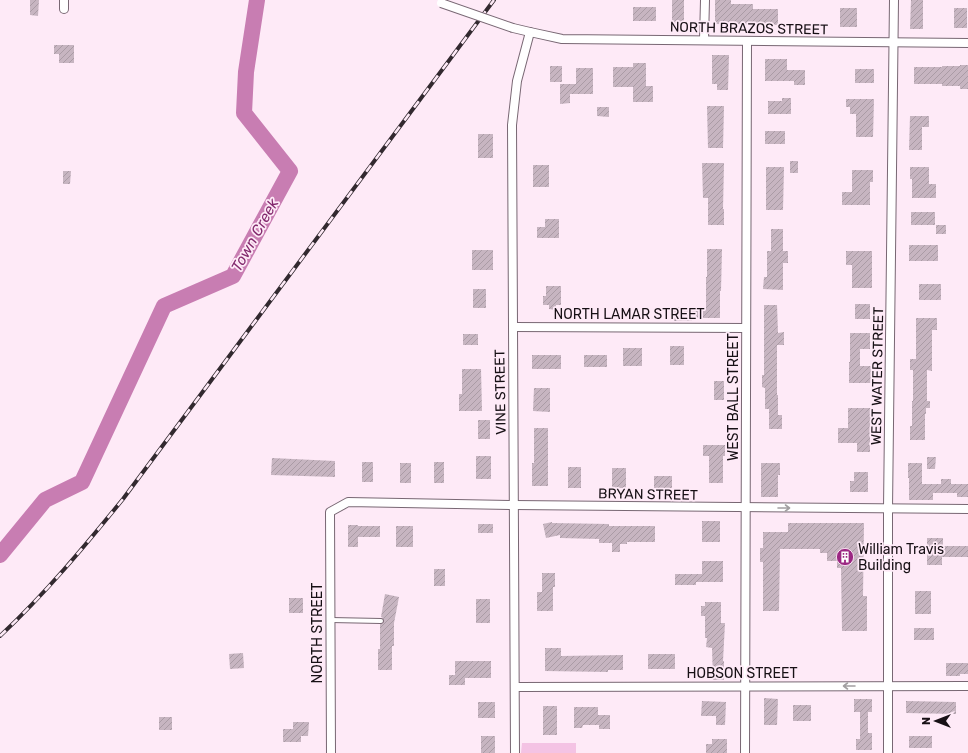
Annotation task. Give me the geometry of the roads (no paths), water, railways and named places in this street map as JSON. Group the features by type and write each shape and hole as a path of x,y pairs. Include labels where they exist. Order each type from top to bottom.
{"street":[{"path":"64,0 64,9"},
{"path":"704,40 705,0"},
{"name":"WEST WATER STREET","path":"888,753 888,509 894,0"},
{"name":"NORTH BRAZOS STREET","path":"438,1 513,28 562,39 968,43"},
{"name":"VINE STREET","path":"515,753 512,125 517,81 530,32"},
{"name":"WEST BALL STREET","path":"745,753 747,41"},
{"name":"NORTH LAMAR STREET","path":"512,327 746,328"},
{"name":"BRYAN STREET","path":"330,512 348,502 745,508 968,509"},
{"name":"NORTH STREET","path":"330,512 330,753"},
{"name":"HOBSON STREET","path":"515,687 968,686"}],"lane":[{"path":"330,620 381,621"}],"waterway":[{"name":"Town Creek","path":"0,555 45,500 82,482 164,306 233,276 290,171 244,113 246,72 257,0"}],"railway":[{"path":"0,636 48,587 123,499 494,0"}],"place":[{"name":"William Travis Building","path":"845,557"}]}
